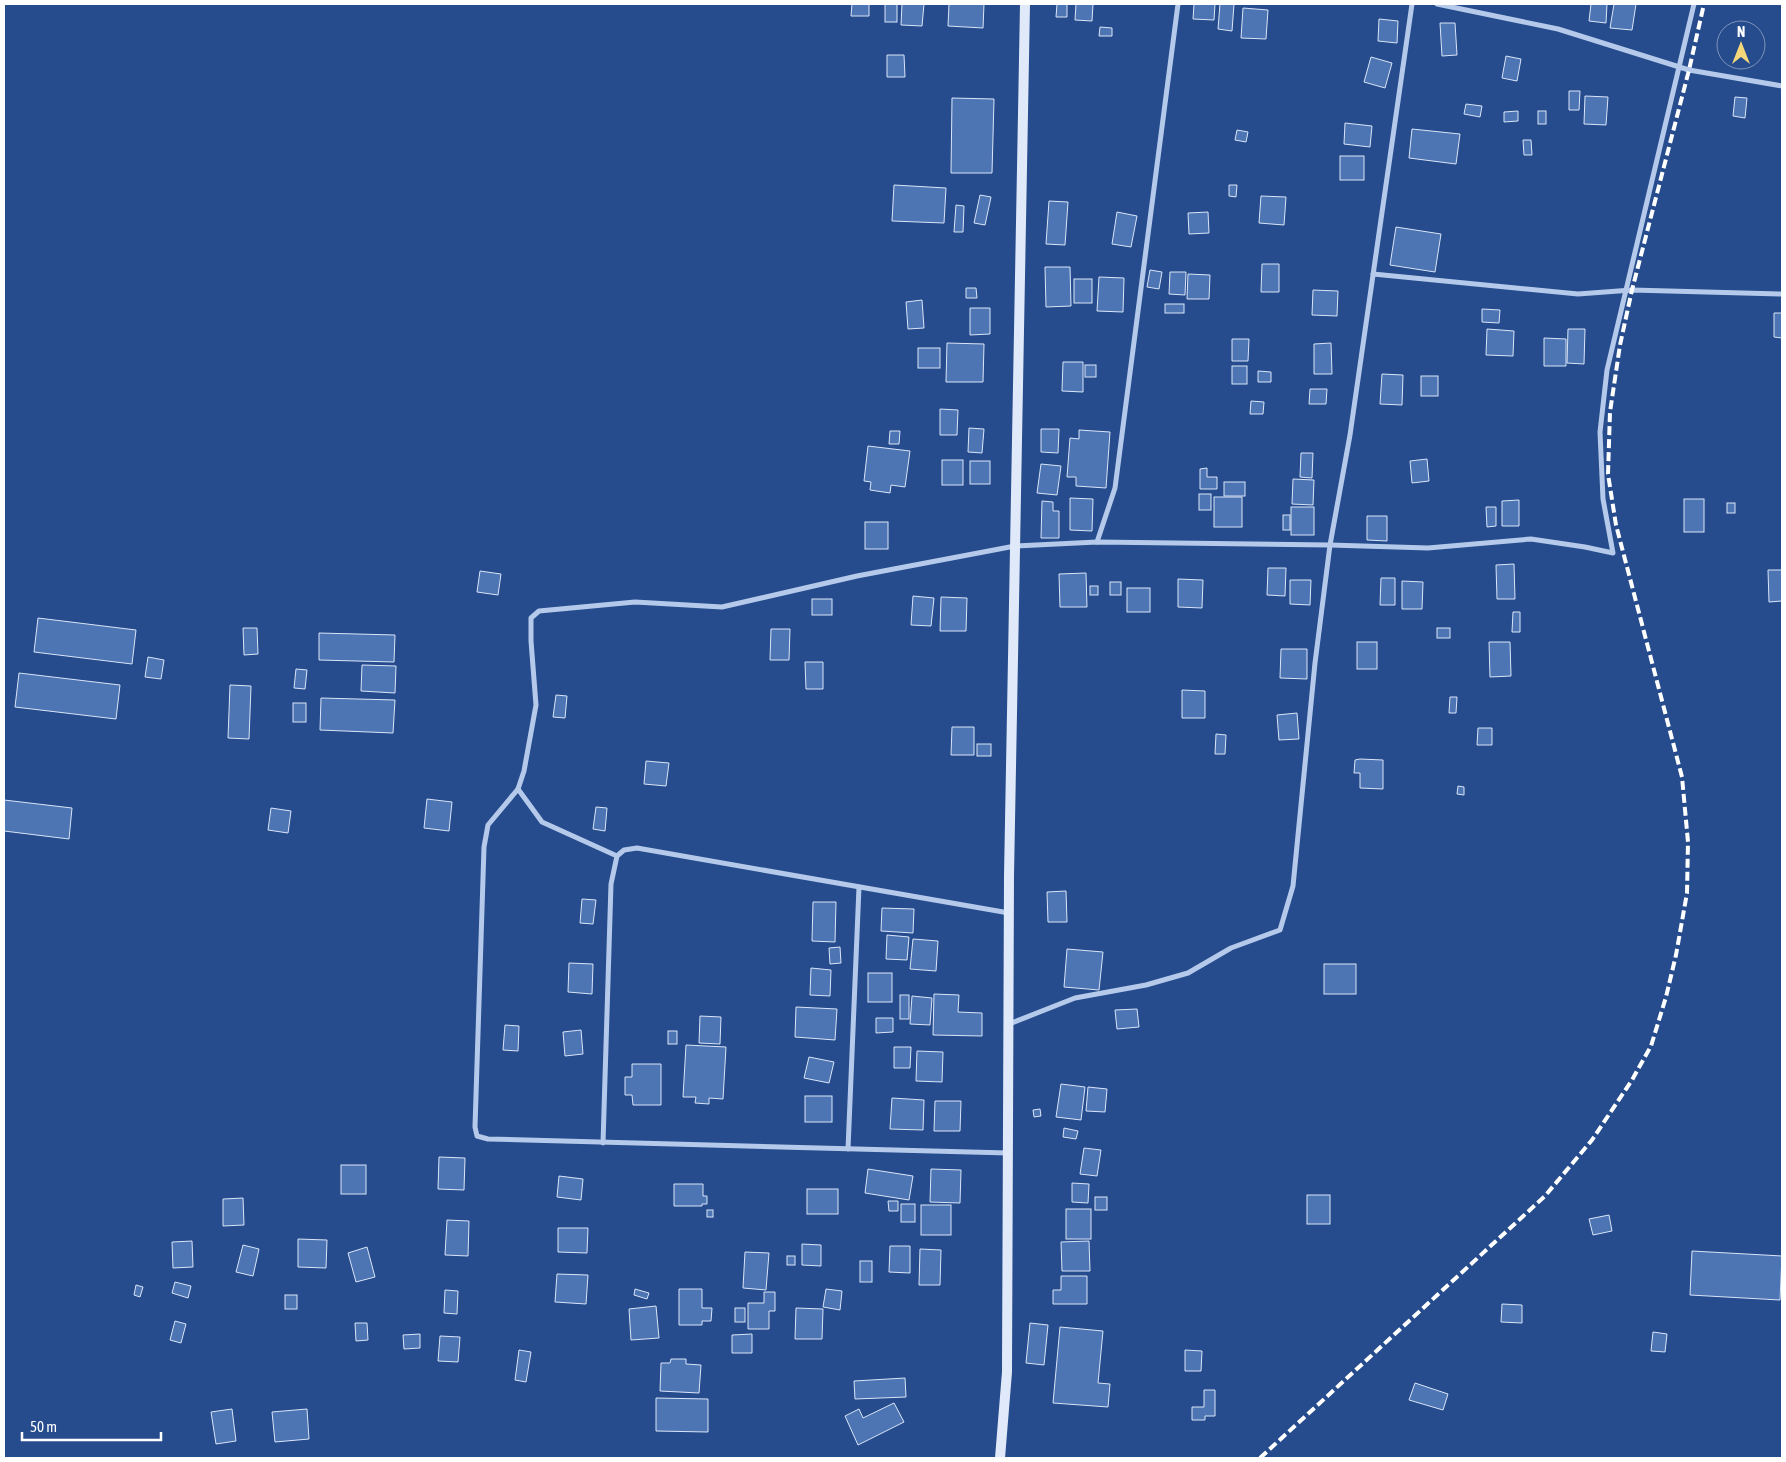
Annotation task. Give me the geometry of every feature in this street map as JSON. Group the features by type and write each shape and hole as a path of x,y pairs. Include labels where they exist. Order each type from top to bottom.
{"main road":[{"path":"1000,1458 1007,1372 1009,913 1025,4"}],"street":[{"path":"1097,542 1115,488 1178,4"},
{"path":"1008,1024 1075,998 1146,985 1188,973 1231,948 1280,930 1293,886 1330,545 1350,435 1412,4"},
{"path":"1437,4 1558,29 1679,67 1782,86"},
{"path":"1008,1153 488,1140 477,1136 475,1127 484,847 488,825 518,789 524,771 536,706 531,618 540,611 635,602 722,606 857,576 1015,546 1097,542 1428,548 1531,539 1613,553 1603,499 1600,432 1607,370 1694,4"},
{"path":"1373,274 1578,294 1626,290 1782,294"},
{"path":"518,789 542,822 617,856"},
{"path":"602,1142 611,884 617,856 624,850 637,848 1009,913"},
{"path":"848,1149 859,887"}],"building":[{"path":"852,4 869,4 869,16 851,16"},
{"path":"885,4 897,4 897,22 885,22"},
{"path":"902,4 924,4 922,26 901,25"},
{"path":"949,4 984,4 983,28 948,26"},
{"path":"1057,4 1067,4 1067,17 1056,17"},
{"path":"1076,4 1093,4 1092,21 1075,20"},
{"path":"1194,4 1215,4 1214,20 1193,19"},
{"path":"1220,4 1234,4 1232,31 1218,29"},
{"path":"1591,4 1607,4 1606,23 1589,21"},
{"path":"1614,4 1636,4 1632,30 1610,28"},
{"path":"1243,8 1268,10 1266,39 1241,38"},
{"path":"1379,19 1398,21 1397,43 1378,41"},
{"path":"1440,23 1455,23 1457,55 1442,56"},
{"path":"1100,27 1112,28 1112,36 1099,36"},
{"path":"887,55 904,55 905,77 887,77"},
{"path":"1506,56 1521,59 1517,81 1502,78"},
{"path":"1371,57 1392,63 1385,88 1364,82"},
{"path":"1569,91 1580,91 1579,110 1569,110"},
{"path":"1585,96 1608,97 1606,125 1584,124"},
{"path":"1735,97 1747,98 1745,118 1733,116"},
{"path":"952,98 994,99 992,173 951,173"},
{"path":"1466,104 1482,106 1480,117 1464,114"},
{"path":"1518,111 1518,121 1504,122 1504,112"},
{"path":"1538,111 1546,111 1546,124 1538,124"},
{"path":"1345,123 1372,126 1370,147 1344,144"},
{"path":"1412,129 1460,134 1456,164 1409,158"},
{"path":"1237,130 1248,132 1246,142 1235,140"},
{"path":"1523,140 1531,140 1532,155 1524,155"},
{"path":"1340,156 1364,156 1364,180 1340,180"},
{"path":"894,185 946,188 944,223 892,221"},
{"path":"1229,185 1237,185 1236,197 1229,196"},
{"path":"980,195 991,197 985,225 974,223"},
{"path":"1261,196 1286,197 1284,225 1259,223"},
{"path":"1049,201 1068,202 1065,245 1046,244"},
{"path":"956,205 964,206 963,232 954,232"},
{"path":"1117,212 1137,216 1131,247 1112,244"},
{"path":"1208,212 1209,233 1189,234 1188,213"},
{"path":"1396,227 1441,234 1435,272 1390,265"},
{"path":"1262,264 1279,264 1279,292 1261,292"},
{"path":"1045,267 1070,267 1071,306 1046,307"},
{"path":"1150,270 1162,272 1159,289 1147,287"},
{"path":"1170,272 1186,272 1185,295 1169,294"},
{"path":"1188,274 1210,275 1209,299 1187,299"},
{"path":"1099,277 1124,278 1123,312 1097,311"},
{"path":"1074,279 1092,279 1092,303 1074,303"},
{"path":"966,288 976,288 977,298 966,298"},
{"path":"1313,290 1338,291 1337,316 1312,315"},
{"path":"922,300 924,328 908,329 906,302"},
{"path":"1165,304 1184,304 1184,313 1165,313"},
{"path":"970,308 990,308 990,334 970,335"},
{"path":"1482,309 1500,310 1499,323 1482,322"},
{"path":"1774,313 1782,313 1782,338 1774,337"},
{"path":"1487,329 1514,331 1513,356 1486,355"},
{"path":"1568,329 1585,329 1584,364 1567,363"},
{"path":"1544,338 1566,339 1566,366 1544,366"},
{"path":"1232,339 1249,339 1248,361 1232,361"},
{"path":"947,343 984,344 983,382 946,382"},
{"path":"1331,343 1332,374 1314,374 1314,344"},
{"path":"918,348 940,348 940,368 918,368"},
{"path":"1063,362 1083,362 1083,392 1062,391"},
{"path":"1085,365 1096,365 1096,377 1085,377"},
{"path":"1232,366 1247,366 1247,384 1232,384"},
{"path":"1258,371 1271,372 1271,382 1258,382"},
{"path":"1382,374 1403,375 1402,405 1380,404"},
{"path":"1421,376 1438,376 1438,396 1421,396"},
{"path":"1310,389 1327,389 1326,404 1309,404"},
{"path":"1251,401 1264,402 1263,414 1250,414"},
{"path":"940,409 958,410 957,435 940,435"},
{"path":"969,428 984,429 982,453 968,452"},
{"path":"1041,429 1059,429 1058,453 1041,452"},
{"path":"1079,430 1110,432 1106,488 1076,486 1076,477 1067,477 1070,438 1079,439"},
{"path":"890,431 900,431 899,444 889,444"},
{"path":"868,446 910,451 905,487 891,485 890,493 870,490 871,482 864,481"},
{"path":"1301,453 1313,453 1312,478 1300,477"},
{"path":"1427,459 1429,481 1412,483 1410,461"},
{"path":"942,460 963,460 963,485 942,485"},
{"path":"970,461 990,461 990,484 970,484"},
{"path":"1041,464 1061,466 1057,495 1037,493"},
{"path":"1207,468 1207,477 1217,477 1217,489 1200,489 1200,469"},
{"path":"1293,479 1314,480 1313,505 1292,504"},
{"path":"1224,482 1245,482 1245,496 1224,496"},
{"path":"1199,494 1211,494 1211,510 1199,510"},
{"path":"1214,497 1242,497 1242,527 1214,527"},
{"path":"1070,498 1093,499 1092,531 1070,530"},
{"path":"1684,499 1704,499 1704,532 1684,532"},
{"path":"1519,500 1519,526 1502,526 1502,501"},
{"path":"1042,501 1053,502 1053,511 1059,511 1059,538 1041,538"},
{"path":"1727,503 1735,503 1735,513 1727,513"},
{"path":"1291,507 1314,507 1314,535 1291,535"},
{"path":"1486,507 1496,507 1496,526 1487,527"},
{"path":"1283,515 1290,515 1290,530 1283,530"},
{"path":"1367,516 1387,516 1387,541 1367,540"},
{"path":"865,522 888,522 888,549 865,549"},
{"path":"1514,564 1515,599 1497,599 1496,565"},
{"path":"1268,568 1286,568 1285,596 1267,595"},
{"path":"1768,570 1782,570 1782,601 1769,602"},
{"path":"480,571 501,574 498,595 477,592"},
{"path":"1086,573 1087,607 1060,607 1059,574"},
{"path":"1381,578 1395,578 1395,605 1380,605"},
{"path":"1178,579 1203,580 1202,608 1178,607"},
{"path":"1290,580 1311,580 1310,605 1290,604"},
{"path":"1402,581 1423,582 1422,609 1402,609"},
{"path":"1110,582 1121,582 1121,595 1110,595"},
{"path":"1090,586 1098,586 1098,595 1090,595"},
{"path":"1127,588 1150,588 1150,612 1127,612"},
{"path":"913,596 934,598 931,626 911,625"},
{"path":"941,597 967,598 966,631 940,631"},
{"path":"812,599 832,599 832,615 812,615"},
{"path":"1513,612 1520,612 1520,632 1512,632"},
{"path":"38,618 136,630 132,664 34,652"},
{"path":"243,628 257,628 258,654 244,655"},
{"path":"1437,628 1450,628 1450,638 1437,638"},
{"path":"771,629 790,629 789,660 770,660"},
{"path":"319,633 395,635 394,662 319,660"},
{"path":"1357,642 1377,642 1377,669 1357,669"},
{"path":"1489,642 1510,642 1511,676 1490,677"},
{"path":"1281,649 1307,649 1307,679 1280,678"},
{"path":"148,657 164,660 161,679 145,677"},
{"path":"805,662 823,662 823,689 806,689"},
{"path":"362,665 396,666 395,693 361,691"},
{"path":"296,669 307,670 305,689 294,688"},
{"path":"19,673 120,685 116,719 15,707"},
{"path":"230,685 251,686 249,739 228,738"},
{"path":"1182,690 1205,691 1205,718 1182,718"},
{"path":"556,695 567,696 565,718 553,717"},
{"path":"1450,697 1457,697 1456,713 1449,713"},
{"path":"321,698 395,700 393,733 320,730"},
{"path":"293,703 306,703 306,722 293,722"},
{"path":"1297,713 1299,739 1279,740 1277,715"},
{"path":"952,727 974,727 974,755 951,755"},
{"path":"1478,728 1492,728 1492,745 1477,745"},
{"path":"1216,734 1226,735 1225,754 1215,754"},
{"path":"977,744 991,744 991,756 977,756"},
{"path":"1355,760 1383,760 1383,789 1360,788 1360,773 1354,773"},
{"path":"646,761 669,763 666,786 644,784"},
{"path":"1458,786 1464,787 1464,795 1457,794"},
{"path":"427,799 452,802 449,831 424,828"},
{"path":"4,800 72,808 69,839 4,831"},
{"path":"596,807 607,808 605,831 593,829"},
{"path":"271,808 291,811 288,833 268,830"},
{"path":"1066,891 1067,922 1048,922 1047,892"},
{"path":"582,899 596,900 593,924 580,923"},
{"path":"813,902 836,902 835,942 812,941"},
{"path":"882,908 914,909 913,933 881,931"},
{"path":"887,935 909,937 907,960 886,959"},
{"path":"913,939 938,941 936,971 910,969"},
{"path":"840,947 841,963 830,964 829,948"},
{"path":"1067,949 1103,952 1099,990 1064,987"},
{"path":"569,963 593,964 592,994 568,992"},
{"path":"1324,964 1356,964 1356,994 1324,994"},
{"path":"811,968 831,970 830,996 810,995"},
{"path":"868,973 892,973 892,1002 868,1002"},
{"path":"934,994 959,995 958,1012 982,1013 982,1036 933,1035"},
{"path":"900,995 909,995 909,1019 900,1019"},
{"path":"912,996 932,998 930,1025 910,1024"},
{"path":"796,1007 837,1009 835,1040 795,1037"},
{"path":"1137,1009 1139,1027 1117,1029 1115,1010"},
{"path":"700,1016 721,1017 720,1044 699,1043"},
{"path":"876,1018 893,1018 893,1032 876,1033"},
{"path":"505,1025 519,1026 518,1051 503,1050"},
{"path":"581,1030 583,1054 565,1056 563,1032"},
{"path":"668,1031 677,1031 677,1044 668,1044"},
{"path":"686,1045 726,1047 723,1099 709,1098 709,1104 695,1103 696,1097 683,1097"},
{"path":"894,1047 911,1047 910,1068 894,1068"},
{"path":"917,1051 943,1052 942,1082 916,1081"},
{"path":"809,1057 834,1062 829,1083 804,1078"},
{"path":"632,1064 661,1064 661,1105 633,1105 632,1095 625,1095 625,1077 632,1077"},
{"path":"1061,1084 1085,1087 1081,1120 1056,1117"},
{"path":"1088,1087 1107,1089 1105,1112 1086,1111"},
{"path":"805,1096 832,1096 832,1122 805,1122"},
{"path":"892,1098 924,1100 923,1130 890,1129"},
{"path":"935,1101 961,1101 960,1131 934,1131"},
{"path":"1040,1109 1041,1116 1034,1117 1033,1110"},
{"path":"1064,1128 1078,1131 1076,1139 1063,1137"},
{"path":"1084,1148 1101,1150 1097,1176 1080,1174"},
{"path":"439,1157 465,1158 464,1190 438,1189"},
{"path":"341,1165 366,1165 366,1194 341,1194"},
{"path":"868,1169 913,1176 909,1200 865,1193"},
{"path":"931,1169 961,1170 960,1203 930,1202"},
{"path":"559,1176 583,1179 581,1200 557,1197"},
{"path":"1072,1183 1089,1184 1088,1203 1072,1202"},
{"path":"674,1184 703,1184 703,1196 707,1196 707,1204 702,1204 702,1206 674,1206"},
{"path":"807,1189 838,1189 838,1214 807,1214"},
{"path":"1307,1195 1330,1195 1330,1224 1307,1224"},
{"path":"1095,1197 1107,1197 1107,1210 1095,1210"},
{"path":"243,1198 244,1225 223,1226 223,1199"},
{"path":"888,1201 898,1201 898,1211 889,1211"},
{"path":"901,1204 915,1204 915,1222 901,1222"},
{"path":"921,1205 951,1205 951,1235 921,1235"},
{"path":"1066,1209 1091,1209 1091,1239 1066,1239"},
{"path":"707,1210 713,1210 713,1217 707,1217"},
{"path":"1609,1215 1612,1231 1593,1235 1589,1219"},
{"path":"447,1220 469,1221 468,1256 445,1255"},
{"path":"558,1228 588,1228 587,1253 558,1252"},
{"path":"298,1239 327,1240 326,1268 298,1267"},
{"path":"192,1241 193,1267 173,1268 172,1242"},
{"path":"1089,1241 1090,1271 1062,1271 1061,1242"},
{"path":"802,1244 821,1245 821,1266 802,1265"},
{"path":"243,1245 259,1249 253,1276 236,1272"},
{"path":"890,1246 910,1246 910,1273 889,1272"},
{"path":"367,1247 375,1277 356,1282 348,1253"},
{"path":"920,1249 941,1250 940,1285 919,1285"},
{"path":"1692,1251 1782,1256 1780,1300 1690,1295"},
{"path":"745,1252 769,1253 766,1290 743,1288"},
{"path":"787,1256 795,1256 795,1265 787,1265"},
{"path":"860,1261 872,1261 872,1282 860,1282"},
{"path":"557,1274 588,1275 586,1304 555,1302"},
{"path":"1061,1276 1087,1276 1087,1304 1053,1304 1053,1290 1061,1290"},
{"path":"175,1282 191,1286 188,1298 172,1293"},
{"path":"136,1285 143,1287 140,1297 134,1295"},
{"path":"635,1289 649,1293 647,1299 634,1295"},
{"path":"679,1289 702,1289 702,1308 712,1308 711,1321 702,1321 702,1325 679,1325"},
{"path":"826,1289 842,1291 840,1310 823,1307"},
{"path":"445,1290 458,1291 457,1314 444,1313"},
{"path":"764,1292 775,1292 775,1311 769,1311 769,1329 748,1329 748,1303 764,1303"},
{"path":"285,1295 297,1295 297,1309 285,1309"},
{"path":"1502,1304 1522,1305 1522,1323 1501,1322"},
{"path":"656,1306 659,1338 631,1340 629,1309"},
{"path":"735,1308 745,1308 745,1322 735,1322"},
{"path":"796,1308 823,1309 822,1339 795,1339"},
{"path":"175,1321 186,1324 181,1343 170,1340"},
{"path":"355,1323 367,1323 368,1340 356,1341"},
{"path":"1030,1323 1048,1325 1044,1365 1026,1363"},
{"path":"1060,1327 1103,1331 1098,1383 1110,1384 1108,1407 1053,1403"},
{"path":"1653,1332 1667,1334 1665,1352 1651,1351"},
{"path":"420,1334 420,1348 404,1349 403,1335"},
{"path":"752,1334 752,1353 732,1353 732,1335"},
{"path":"440,1336 460,1337 458,1362 438,1361"},
{"path":"519,1350 531,1352 526,1382 515,1380"},
{"path":"1185,1350 1202,1351 1201,1371 1185,1371"},
{"path":"671,1359 686,1359 686,1364 701,1365 699,1393 660,1391 661,1363 670,1363"},
{"path":"905,1378 906,1397 855,1399 854,1381"},
{"path":"1415,1383 1448,1394 1443,1410 1409,1400"},
{"path":"1204,1390 1215,1390 1215,1416 1205,1416 1205,1420 1192,1420 1192,1407 1204,1407"},
{"path":"656,1398 708,1399 708,1432 656,1431"},
{"path":"894,1403 904,1422 858,1445 845,1416 859,1409 863,1418"},
{"path":"232,1409 236,1441 216,1444 211,1412"},
{"path":"307,1409 309,1439 275,1442 272,1412"}],"railway":[{"path":"1260,1458 1545,1196 1592,1140 1632,1080 1651,1046 1666,997 1687,893 1688,842 1682,777 1616,525 1608,474 1610,412 1620,345 1632,290 1689,70 1704,4"}]}
